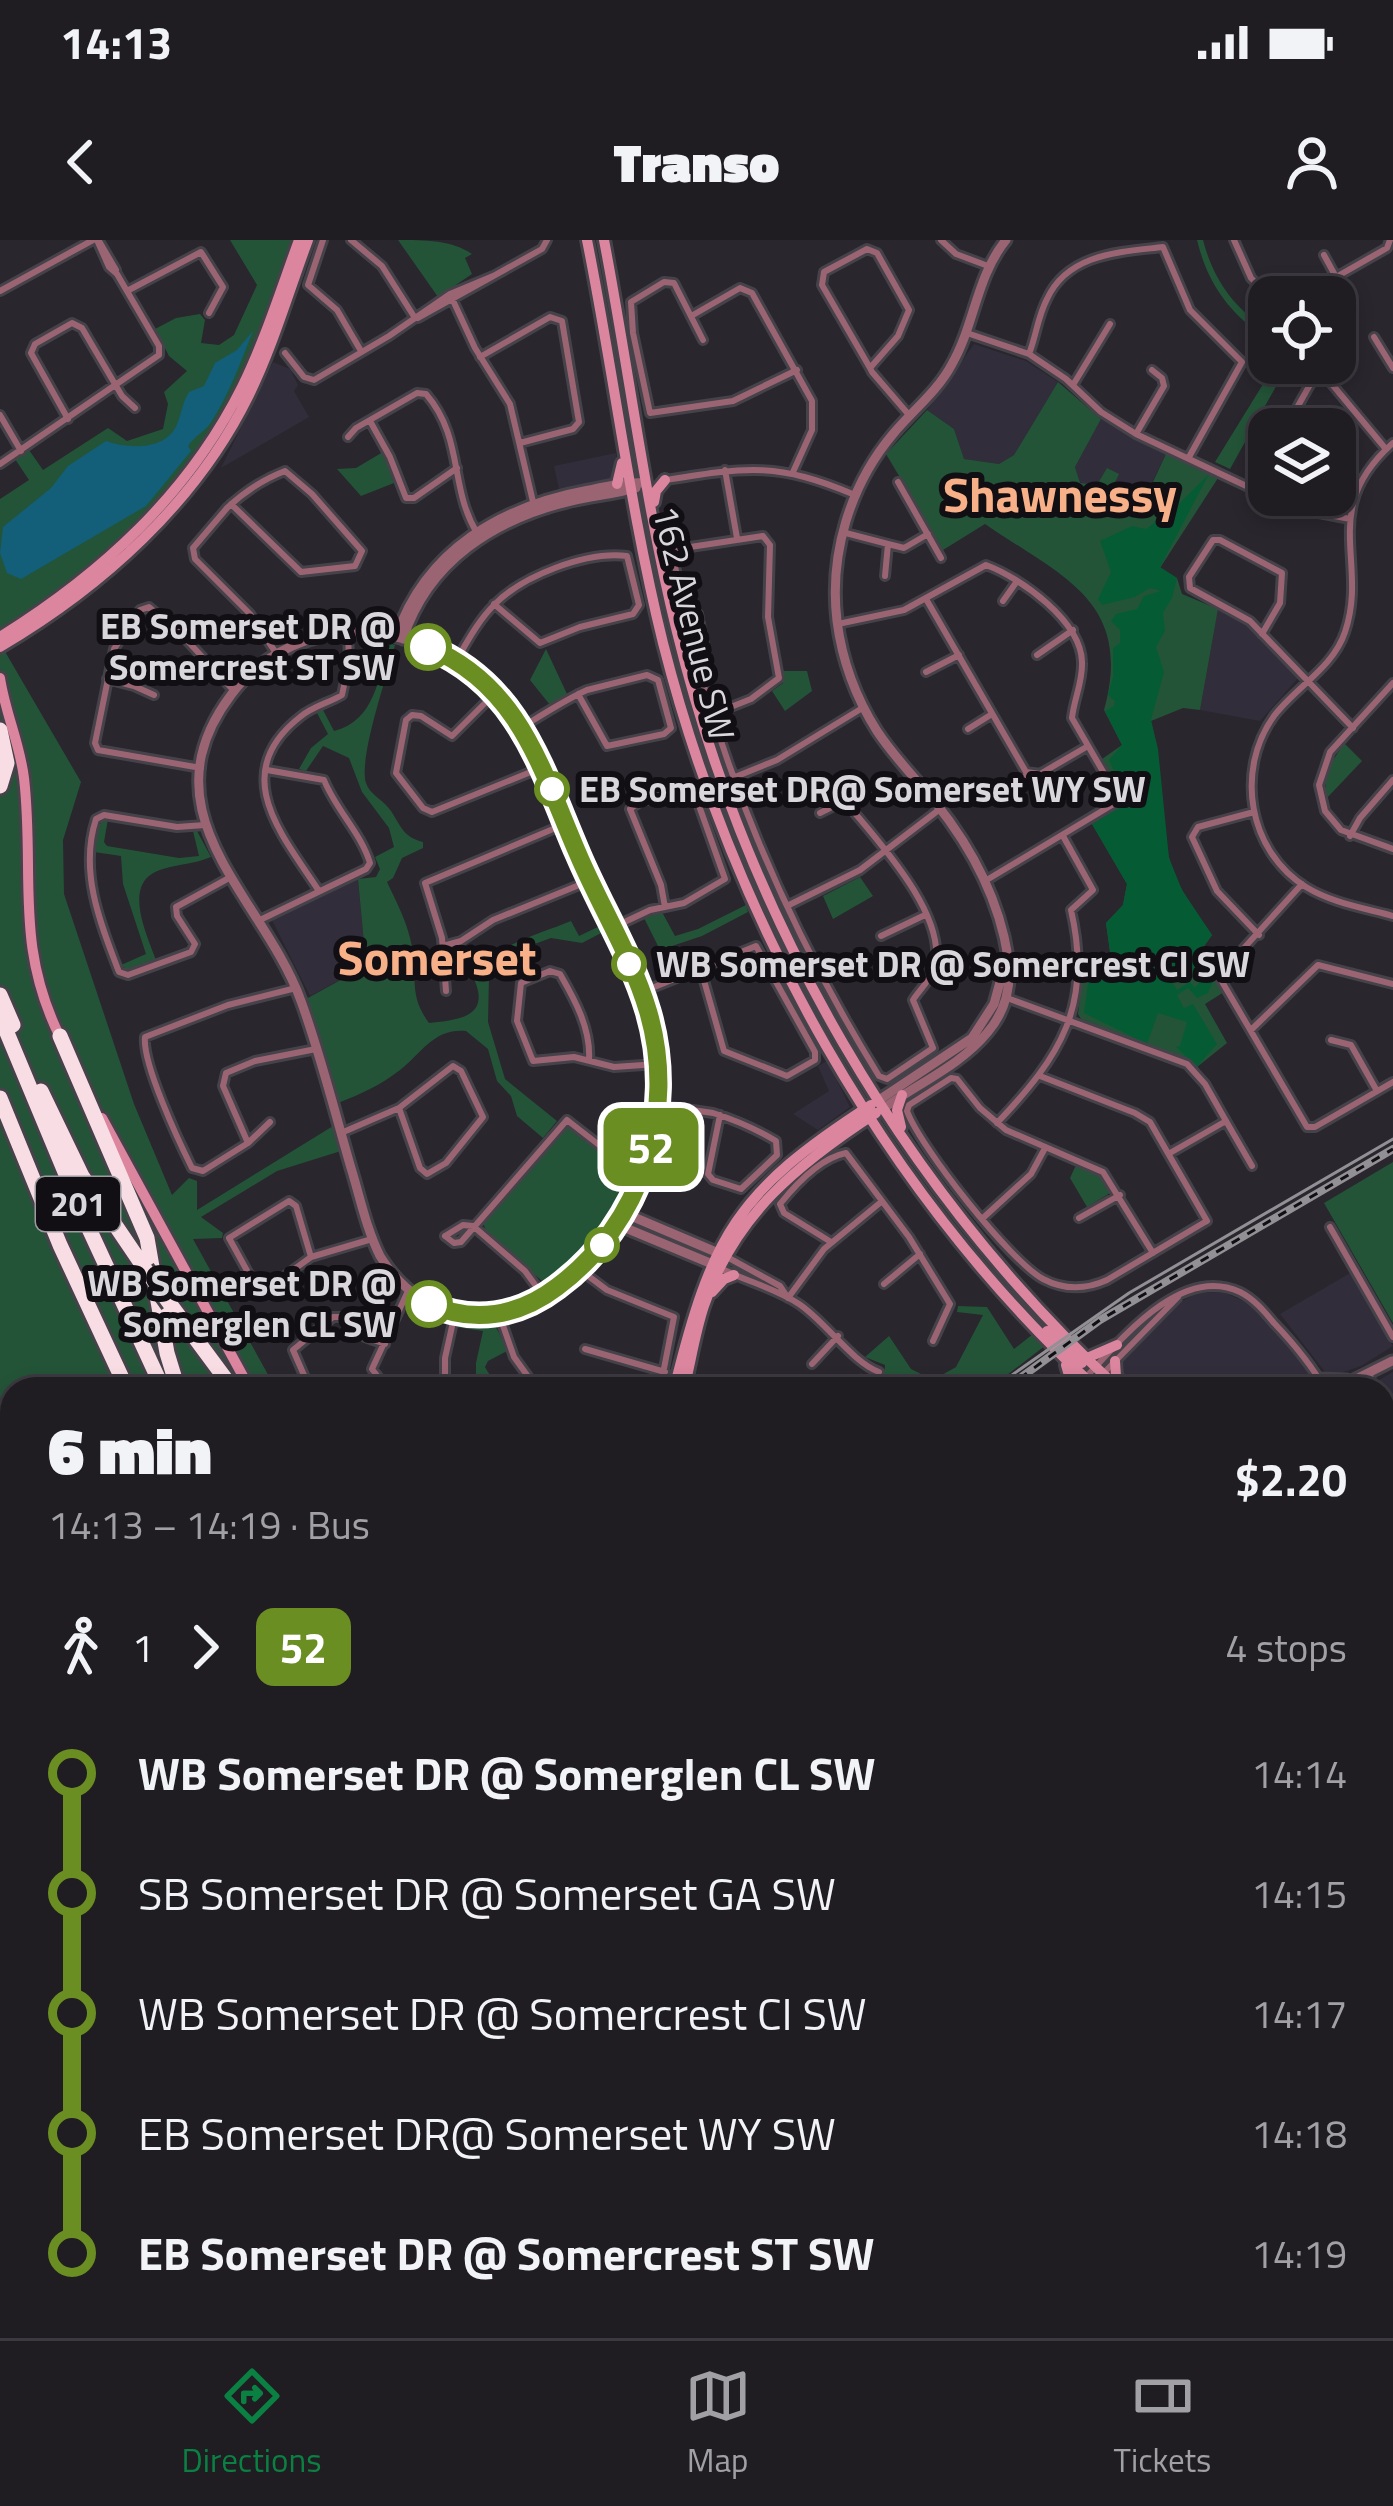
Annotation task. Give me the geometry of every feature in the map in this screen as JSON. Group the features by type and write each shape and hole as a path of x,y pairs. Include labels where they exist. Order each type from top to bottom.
{"highway":[{"path":"0,786 8,734"},
{"path":"0,994 71,1157 224,1377"},
{"name":"201","path":"0,1016 85,1220 157,1377"},
{"path":"60,1036 151,1250 174,1377"},
{"name":"201","path":"0,1098 121,1377"},
{"path":"0,1123 60,1244"}],"main road":[{"path":"0,651 6,638 96,570 185,478 243,385 298,240"},
{"path":"6,638 107,572 157,525 212,458 252,389 308,240"},
{"name":"162 Avenue SW","path":"587,240 622,441 622,471 660,631 704,779 761,920 843,1072 936,1210 1060,1353 1093,1377"},
{"name":"162 Avenue SW","path":"604,240 645,483 688,678 740,829 811,983 908,1147 1011,1278 1070,1340 1093,1377"},
{"path":"653,523 654,496 664,480"},
{"path":"0,678 8,734"},
{"path":"0,694 25,783 27,914 32,958 47,1011 244,1377"},
{"path":"843,1072 854,1103 852,1116"},
{"path":"902,1095 896,1110 908,1147"},
{"path":"687,1377 716,1257 778,1184 881,1104"},
{"path":"677,1377 692,1313 729,1231 778,1171 852,1116 868,1112"},
{"path":"845,1133 866,1127 880,1131"},
{"path":"706,1299 734,1275"},
{"path":"1016,1306 1093,1377"},
{"path":"1095,1377 1117,1345"},
{"path":"1060,1353 1069,1377"},
{"path":"1115,1361 1116,1377"}],"street":[{"path":"0,291 96,240 105,247 160,352 0,464"},
{"path":"323,240 308,285 337,310 362,352"},
{"path":"351,240 382,266 415,318"},
{"path":"285,353 311,380 542,249 547,240"},
{"path":"941,240 956,254 988,266"},
{"path":"881,1104 978,1043 995,1022 1007,955 1001,921 985,881 940,809 863,707 844,658 838,624 836,574 842,532 876,456 941,382 967,333 988,266 1006,240"},
{"path":"1234,240 1250,276"},
{"path":"1338,276 1387,248 1390,240"},
{"path":"1029,355 1046,300 1070,270 1097,256 1163,247 1190,310 1242,362 1189,457"},
{"path":"870,368 893,344 909,310 877,253 867,248 824,272 821,281 870,368 910,416"},
{"path":"127,291 201,252 223,287 209,313"},
{"path":"1324,255 1335,276"},
{"path":"703,340 693,315 668,281 630,304 650,413 733,401 796,370"},
{"path":"693,315 748,288 811,397 814,419 793,472"},
{"path":"451,297 510,404 535,508"},
{"path":"481,357 550,317 562,321 579,422 573,429 520,443"},
{"path":"68,419 32,356 35,344 69,324 80,325 116,386 135,408"},
{"path":"1073,386 1110,324"},
{"path":"967,333 1029,355 1136,434 1248,486"},
{"path":"1375,337 1393,368"},
{"path":"1136,434 1164,386 1152,370"},
{"path":"1297,408 1321,371 1355,408"},
{"path":"348,437 417,393 426,394 448,424 466,509 478,534"},
{"path":"1356,410 1389,446 1360,486 1350,519 1348,622 1336,652 1280,709 1261,740 1252,779 1254,812 1272,854 1302,884 1332,899 1393,916"},
{"path":"0,416 21,451"},
{"path":"370,421 406,497 414,498 458,468"},
{"path":"400,638 430,584 456,555 478,534 535,508 626,485 764,467 793,472 855,495"},
{"path":"725,470 737,538"},
{"path":"231,505 301,572 352,567 362,558 361,549 285,471 231,505 195,546 193,556 250,614 276,653"},
{"path":"898,482 941,558"},
{"path":"1335,516 1350,519"},
{"path":"842,532 904,548 928,534"},
{"path":"712,714 751,699 779,676 767,617 770,543 761,536 674,552 684,611 712,714 787,906 843,1016 879,1076 887,1079 933,1048 913,1003 932,974 936,956 925,914 886,852 846,802 820,813"},
{"path":"1262,634 1280,603 1282,573 1220,539 1213,540 1189,577 1189,586 1240,614 1353,728"},
{"path":"885,576 888,544"},
{"path":"456,661 494,604 534,578 574,564 620,554 630,561 639,605 633,614 580,626 539,643 494,604"},
{"path":"838,624 880,617 986,565 1058,613 1073,630 1082,670 1072,716 1117,802 985,881"},
{"path":"1004,601 1016,584"},
{"path":"926,598 1029,774"},
{"path":"201,768 98,750 95,743 107,680 124,630 140,610 149,607 234,691"},
{"path":"1037,655 1073,630"},
{"path":"319,891 273,824 267,770 290,726 342,695 349,662 348,632"},
{"path":"348,632 400,638 456,661 496,693 524,727 642,992 658,1064 658,1106 644,1170 624,1214 579,1269 544,1297 499,1314 455,1313 408,1291 388,1269 372,1239 296,988 260,920 229,878 205,825 201,768 214,723 234,691 276,653 313,638 348,632"},
{"path":"926,672 959,656"},
{"path":"524,727 578,694 610,682 653,675 671,728 664,734 607,746 578,694"},
{"path":"107,680 154,695"},
{"path":"1393,683 1330,752 1319,785 1325,811 1350,836 1393,849"},
{"path":"496,693 452,736 412,715 406,720 395,771 431,812 543,767"},
{"path":"734,777 777,760 863,707"},
{"path":"968,729 992,714"},
{"path":"1010,785 1088,746"},
{"path":"260,920 366,869 369,858 324,780 267,770"},
{"path":"1350,836 1393,780"},
{"path":"611,928 691,900 726,878 691,794 641,801 630,809 661,885 664,907"},
{"path":"787,906 851,875 940,809"},
{"path":"1254,812 1198,827 1192,837 1217,891 1259,935"},
{"path":"205,825 177,827 104,815 95,820 89,850 91,884 119,972 128,975 191,952 195,944 176,914 178,904 229,878"},
{"path":"446,991 443,946 424,888 427,881 565,824"},
{"path":"997,1123 1040,1076 1070,1021 1079,970 1071,910 1093,890 1063,836"},
{"path":"443,946 590,881"},
{"path":"1302,884 1221,978 1309,1128 1393,1082"},
{"path":"880,936 925,914"},
{"path":"642,992 756,946 816,1054 813,1062 794,1075 784,1075 724,1051 701,970"},
{"path":"1251,1030 1318,964 1393,984"},
{"path":"589,1060 581,1015 560,974 550,971 521,983 517,1022 536,1063 567,1057 614,1067 658,1064"},
{"path":"270,1122 248,1143 203,1171 192,1168 165,1106 144,1039 228,1004 296,988"},
{"path":"881,1104 972,1038 1002,997"},
{"path":"1002,997 1187,1064 1205,1084 1252,1166"},
{"path":"1331,1040 1351,1046 1378,1091"},
{"path":"248,1143 223,1077 248,1063 316,1049"},
{"path":"341,1133 399,1108 453,1066 461,1071 483,1120 446,1163 427,1174 420,1168 399,1108"},
{"path":"1040,1076 1142,1117 1156,1129 1207,1220 1154,1253 1100,1283 1066,1287 1036,1274 982,1218 941,1167 907,1111 956,1078 997,1123 1102,1172 1154,1253"},
{"path":"658,1106 720,1115 779,1146 777,1155 741,1189 712,1180 708,1174 720,1115"},
{"path":"544,1297 525,1270 473,1226 567,1120 622,1162 644,1170"},
{"path":"1170,1153 1226,1121"},
{"path":"982,1218 1031,1174 1045,1149"},
{"path":"831,1242 780,1206 820,1166 846,1153 920,1254 950,1306 933,1341"},
{"path":"1078,1218 1120,1195"},
{"path":"311,1257 296,1206 289,1201 234,1232 229,1241 260,1291 279,1283 311,1257 372,1239"},
{"path":"788,1298 831,1242 882,1201"},
{"path":"624,1214 780,1286 788,1298"},
{"path":"616,1224 716,1257 734,1275 788,1298 838,1336 865,1366 879,1372"},
{"path":"1330,1227 1393,1337"},
{"path":"884,1284 920,1254"},
{"path":"579,1269 607,1290 672,1314 676,1322 663,1377"},
{"path":"1117,1345 1161,1304 1213,1286 1250,1297 1300,1350 1317,1377"},
{"path":"378,1377 372,1369 408,1291"},
{"path":"1095,1377 1180,1295"},
{"path":"446,1377 455,1313"},
{"path":"499,1314 514,1357 528,1377"},
{"path":"304,1377 292,1350 334,1317 344,1316 365,1336 385,1344"},
{"path":"812,1364 838,1336"},
{"path":"585,1349 664,1372"},
{"path":"1358,1377 1392,1361"}],"shaded area":[{"path":"974,344 1026,361 1058,382 1014,455 999,464 964,459 954,429 927,410"},
{"path":"273,362 290,369 298,385 294,391 309,417 221,468"},
{"path":"1101,419 1166,454 1144,499 1129,507 1079,482 1075,467"},
{"path":"616,453 618,470 613,480 560,494 554,466"},
{"path":"1218,609 1246,624 1298,678 1260,721 1200,710"},
{"path":"358,879 366,966 310,996 272,920"},
{"path":"827,1061 850,1107 818,1130 793,1114 829,1091 818,1066"},
{"path":"1352,1272 1393,1346 1361,1366 1332,1376 1280,1314"},
{"path":"1223,1292 1248,1303 1298,1355 1310,1377 1122,1377 1119,1363 1196,1293"}],"green space":[{"path":"230,240 295,240 251,358 212,433 189,467 133,530 69,584 0,630 0,499 29,480 15,459 29,450 43,470 108,428 127,441 163,429 168,404 164,392 187,371 169,356 155,329 176,318 200,314 205,320 201,343 219,345 234,335 257,285"},
{"path":"398,240 464,249 472,254 465,258 472,274 438,297"},
{"path":"1197,240 1203,240 1218,279 1248,314 1248,324 1220,293"},
{"path":"1058,382 1101,419 1075,467 1080,483 1097,485 1107,468 1119,474 1108,497 1129,507 1145,499 1166,454 1218,478 1160,568 1177,578 1182,594 1218,609 1200,710 1183,708 1151,721 1170,861 1212,935 1196,958 1215,974 1224,992 1205,1004 1227,1043 1197,1067 1078,1014 1084,966 1112,966 1106,923 1123,905 1127,884 1092,824 1127,802 1102,759 1122,745 1104,710 1111,673 1109,642 1100,617 1064,577 985,524 943,550 886,454 927,410 954,429 964,459 999,464 1014,455"},
{"path":"1263,384 1277,384 1264,408 1248,408"},
{"path":"1248,408 1248,437 1230,469 1215,462"},
{"path":"383,452 394,483 361,496 337,469 356,468"},
{"path":"1209,474 1160,567 1177,578 1163,613 1165,631 1156,647 1164,672 1151,720 1169,858 1182,890 1212,935 1196,957 1202,963 1200,972 1185,966 1169,977 1177,990 1190,982 1195,988 1205,975 1215,976 1208,993 1197,998 1188,988 1177,995 1184,1008 1193,1004 1217,1044 1197,1067 1176,1047 1187,1022 1158,1013 1147,1044 1084,1013 1090,969 1112,966 1106,923 1123,905 1127,884 1092,824 1127,802 1109,760 1122,745 1105,711 1114,706 1108,695 1113,648 1120,643 1120,630 1111,621 1116,614 1137,609 1144,596 1161,591 1150,588 1102,605 1098,599 1111,572 1100,541 1132,526 1146,529"},
{"path":"0,643 81,782 63,840 64,894 134,1104 172,1195 189,1178 197,1181 197,1210 333,1126 341,1151 277,1171 201,1217 223,1233 222,1238 193,1239 269,1377 0,1377"},
{"path":"388,643 395,645 370,736 366,783 407,834 423,842 423,848 402,858 387,882 408,930 416,995 429,1023 460,1018 475,1009 478,991 473,977 503,949 571,921 579,936 604,924 607,930 582,943 551,938 515,951 497,962 489,977 488,1022 505,1079 557,1121 543,1138 517,1116 511,1096 497,1081 488,1049 466,1031 445,1033 386,1080 338,1103 306,999 366,966 353,965 352,944 364,943 358,879 376,877 380,869 375,857 394,847 389,828 362,792 349,758 323,746 306,771 299,769 311,748 328,734 316,711 322,708 334,731 348,726 367,708"},
{"path":"546,649 567,694 550,705 530,680"},
{"path":"783,671 807,671 812,691 785,711 772,691 783,683"},
{"path":"1344,743 1362,761 1326,799 1325,773"},
{"path":"108,819 107,846 179,858 199,856 193,831 197,831 211,857 163,869 142,885 140,910 157,963 128,971 121,965 146,954 123,884 121,856 94,852 97,829"},
{"path":"860,877 873,896 833,919 823,896"},
{"path":"746,905 748,912 702,936 660,950 644,918 662,912 675,936"},
{"path":"570,1125 636,1177 600,1238 549,1287 487,1233 483,1223"},
{"path":"1393,1162 1393,1323 1324,1203"},
{"path":"1076,1165 1096,1173 1110,1186 1110,1193 1087,1207 1070,1178"},
{"path":"958,1306 987,1307 1014,1349 1033,1334 1046,1345 1005,1377 938,1377 956,1367 983,1315 957,1312"},
{"path":"462,1320 496,1328 507,1351 488,1361 485,1367 491,1377 476,1377 483,1331 456,1327"},
{"path":"889,1336 911,1369 927,1377 884,1377 885,1365 865,1357"}],"water":[{"path":"253,331 213,419 146,506 21,579 7,573 0,553 3,527 51,488 68,466 106,441 142,446 168,437 189,392 204,386 215,363 237,350"}],"tram line":[{"path":"1009,1377 1129,1293 1393,1139"}],"railway":[{"path":"1022,1377 1100,1320 1393,1149"}],"bus line":[{"name":"52","path":"428,647 489,686 535,747 641,989 655,1040 659,1087 654,1134 638,1186 613,1230 579,1269 537,1301 506,1313 467,1315 429,1304"}],"place":[{"name":"EB Somerset DR @ Somercrest ST SW","path":"428,647"},
{"name":"EB Somerset DR@ Somerset WY SW","path":"552,789"},
{"name":"WB Somerset DR @ Somercrest CI SW","path":"629,964"},
{"name":"WB Somerset DR @ Somerglen CL SW","path":"429,1304"}],"district":[{"name":"Shawnessy","path":"1060,495"},
{"name":"Somerset","path":"437,958"}]}
